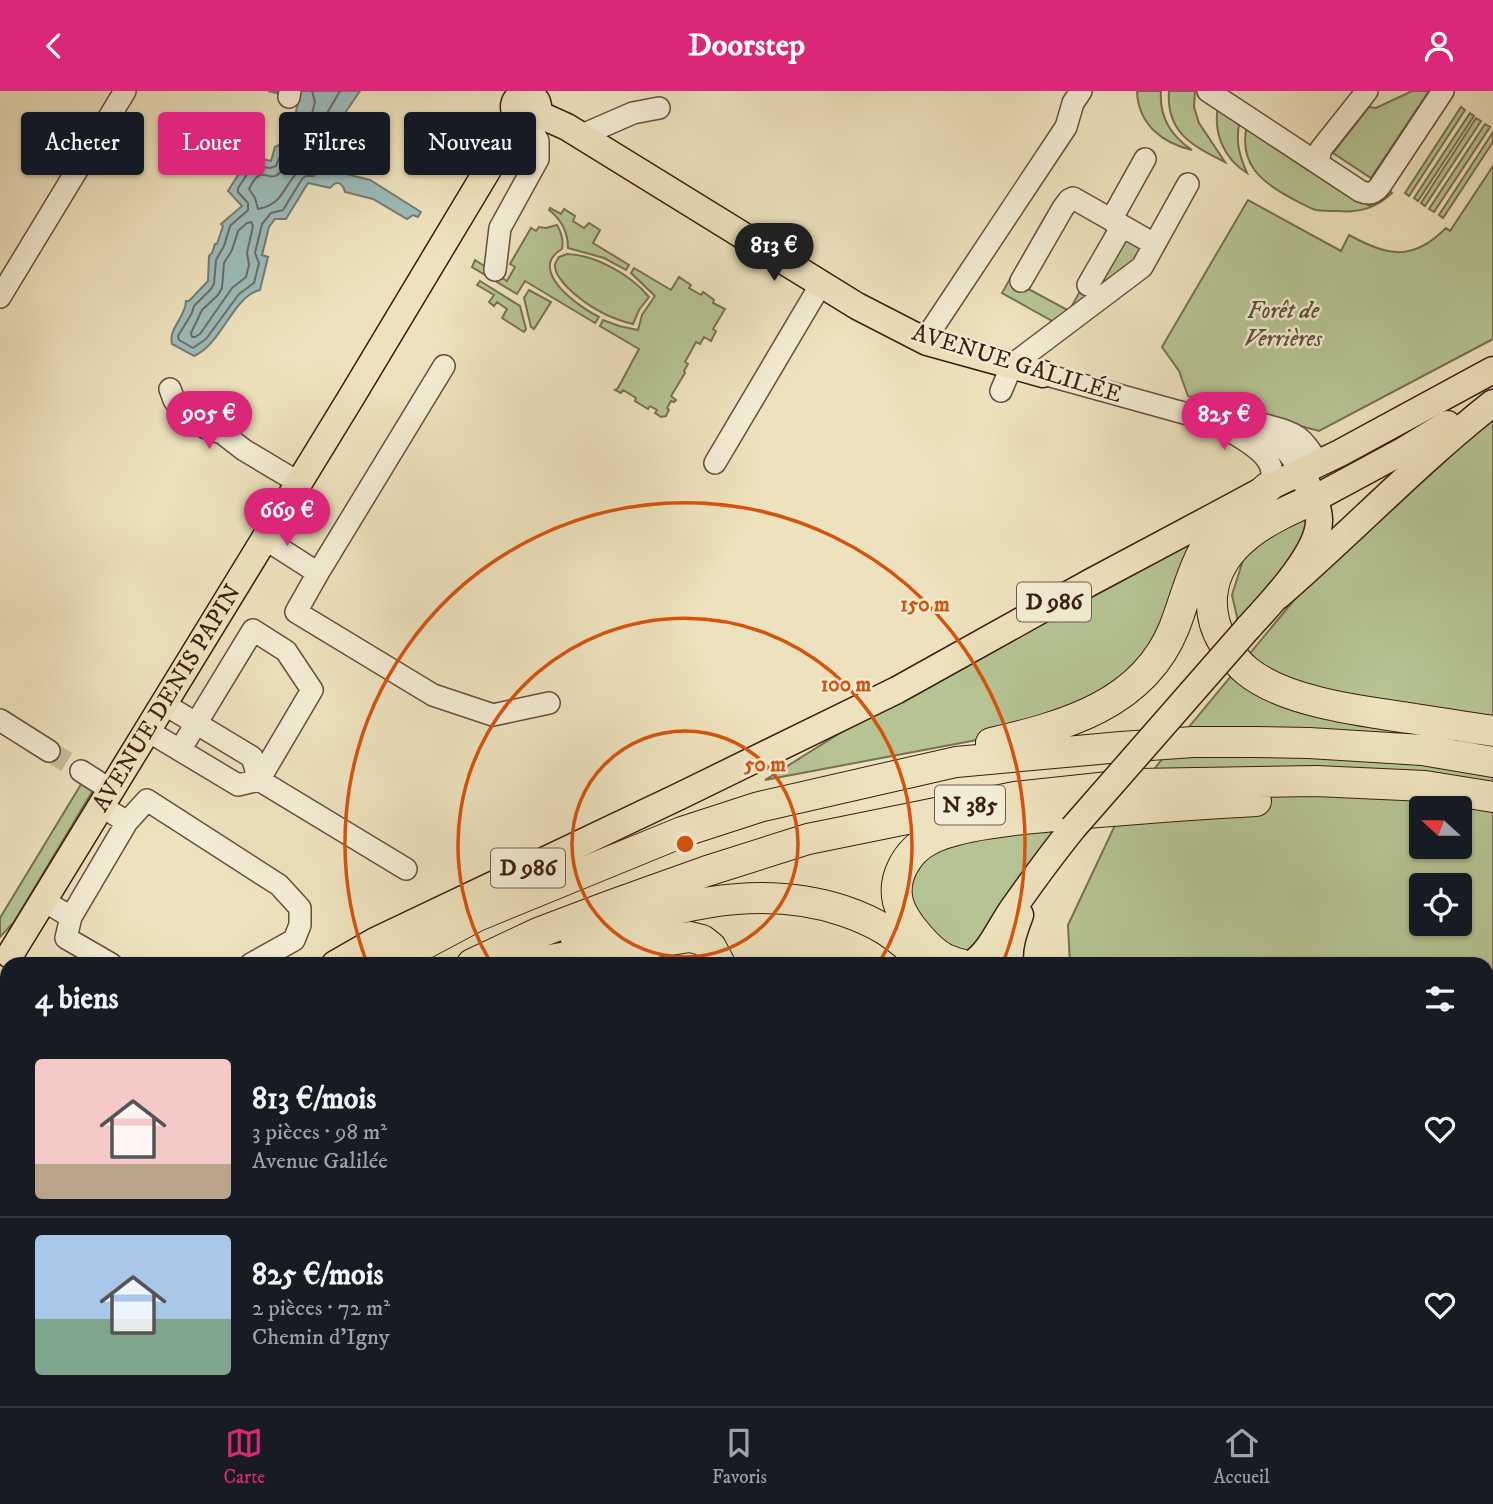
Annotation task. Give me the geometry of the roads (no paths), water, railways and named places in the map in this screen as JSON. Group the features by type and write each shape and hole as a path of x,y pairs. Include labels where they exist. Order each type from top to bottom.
{"highway":[{"path":"956,762 966,749 1065,724 1091,713 1130,688 1147,671 1169,640 1200,559 1211,539 1267,488"},
{"path":"1324,494 1257,528 1233,548 1223,562 1214,586 1212,611 1220,637 1230,653 1248,672 1262,681 1296,695 1377,713 1493,731"},
{"name":"N 385","path":"381,953 682,832 759,807 956,762 1194,742 1254,742 1422,750 1493,762"},
{"name":"N 385","path":"487,957 562,923 808,839 1015,797 1137,784 1316,781 1425,786 1493,797"},
{"path":"942,957 910,926 898,902 897,890 904,864 910,854 928,840 952,831 989,823 1043,817 1206,803 1304,798 1428,801 1493,808"},
{"path":"531,957 571,941 681,907 737,898 765,897 811,902 855,915 885,929 917,957"},
{"path":"567,957 690,937 702,940 711,947 716,957"}],"main road":[{"name":"AVENUE GALILÉE","path":"523,104 567,127 857,306 924,341 1043,374"},
{"name":"AVENUE DENIS PAPIN","path":"10,957 511,131 523,104"},
{"name":"D 986","path":"381,953 656,808 897,690 1103,575 1267,488 1340,453 1493,370"},
{"path":"1324,494 1493,397"},
{"path":"981,957 1050,856 1248,628 1278,596 1456,432 1493,403"},
{"path":"1309,467 1324,494 1343,507 1344,515 1338,531 1312,566"},
{"path":"1278,596 1315,540 1324,494"},
{"path":"1009,957 1011,942 1029,888"}],"street":[{"path":"0,297 125,91"},
{"path":"924,341 1066,127 1073,103 1081,91"},
{"path":"1208,91 1360,191 1369,194 1377,191 1443,91"},
{"path":"1320,164 1321,149 1367,91"},
{"path":"495,270 500,228 538,159 537,141 523,104"},
{"path":"580,136 634,113 659,108"},
{"path":"1088,285 1145,159"},
{"path":"1001,391 1012,366 1142,267 1188,184"},
{"path":"1021,281 1069,200 1073,198 1154,244"},
{"path":"715,463 821,284"},
{"path":"444,366 296,611 433,695 493,715 549,703"},
{"name":"AVENUE GALILÉE","path":"1043,374 1170,408"},
{"path":"170,389 174,400 186,416 212,421 222,433 244,450 291,478"},
{"path":"1170,408 1224,415 1290,433 1305,441 1309,467"},
{"path":"1170,408 1274,439 1309,467"},
{"path":"1197,416 1247,441 1266,459 1272,471 1267,488"},
{"path":"265,538 318,573"},
{"path":"148,731 238,785 259,780 312,690 286,650 253,630 180,750"},
{"path":"164,704 252,757 259,780 406,869"},
{"path":"0,720 49,751"},
{"path":"81,771 127,822"},
{"path":"99,957 66,938 71,917 127,822 147,800 279,885 300,908 300,925 294,940 264,957"},
{"path":"44,901 71,917"}],"water":[{"path":"268,91 360,91 346,112 296,112 299,99"},
{"path":"279,145 279,175 350,175 370,180 421,212 418,217 413,215 407,219 373,199 345,192 340,184 336,183 330,188 308,183 286,219 275,219 269,227 262,255 268,257 260,290 242,301 212,341 194,356 172,344 171,338 186,301 208,281 209,256 217,244 223,226 221,224 242,206 228,191 238,175 265,175 265,160 271,161 275,147"}],"tunnel":[{"path":"49,751 81,771"}],"park label":[{"name":"Forêt de Verrières","path":"1283,325"}]}
